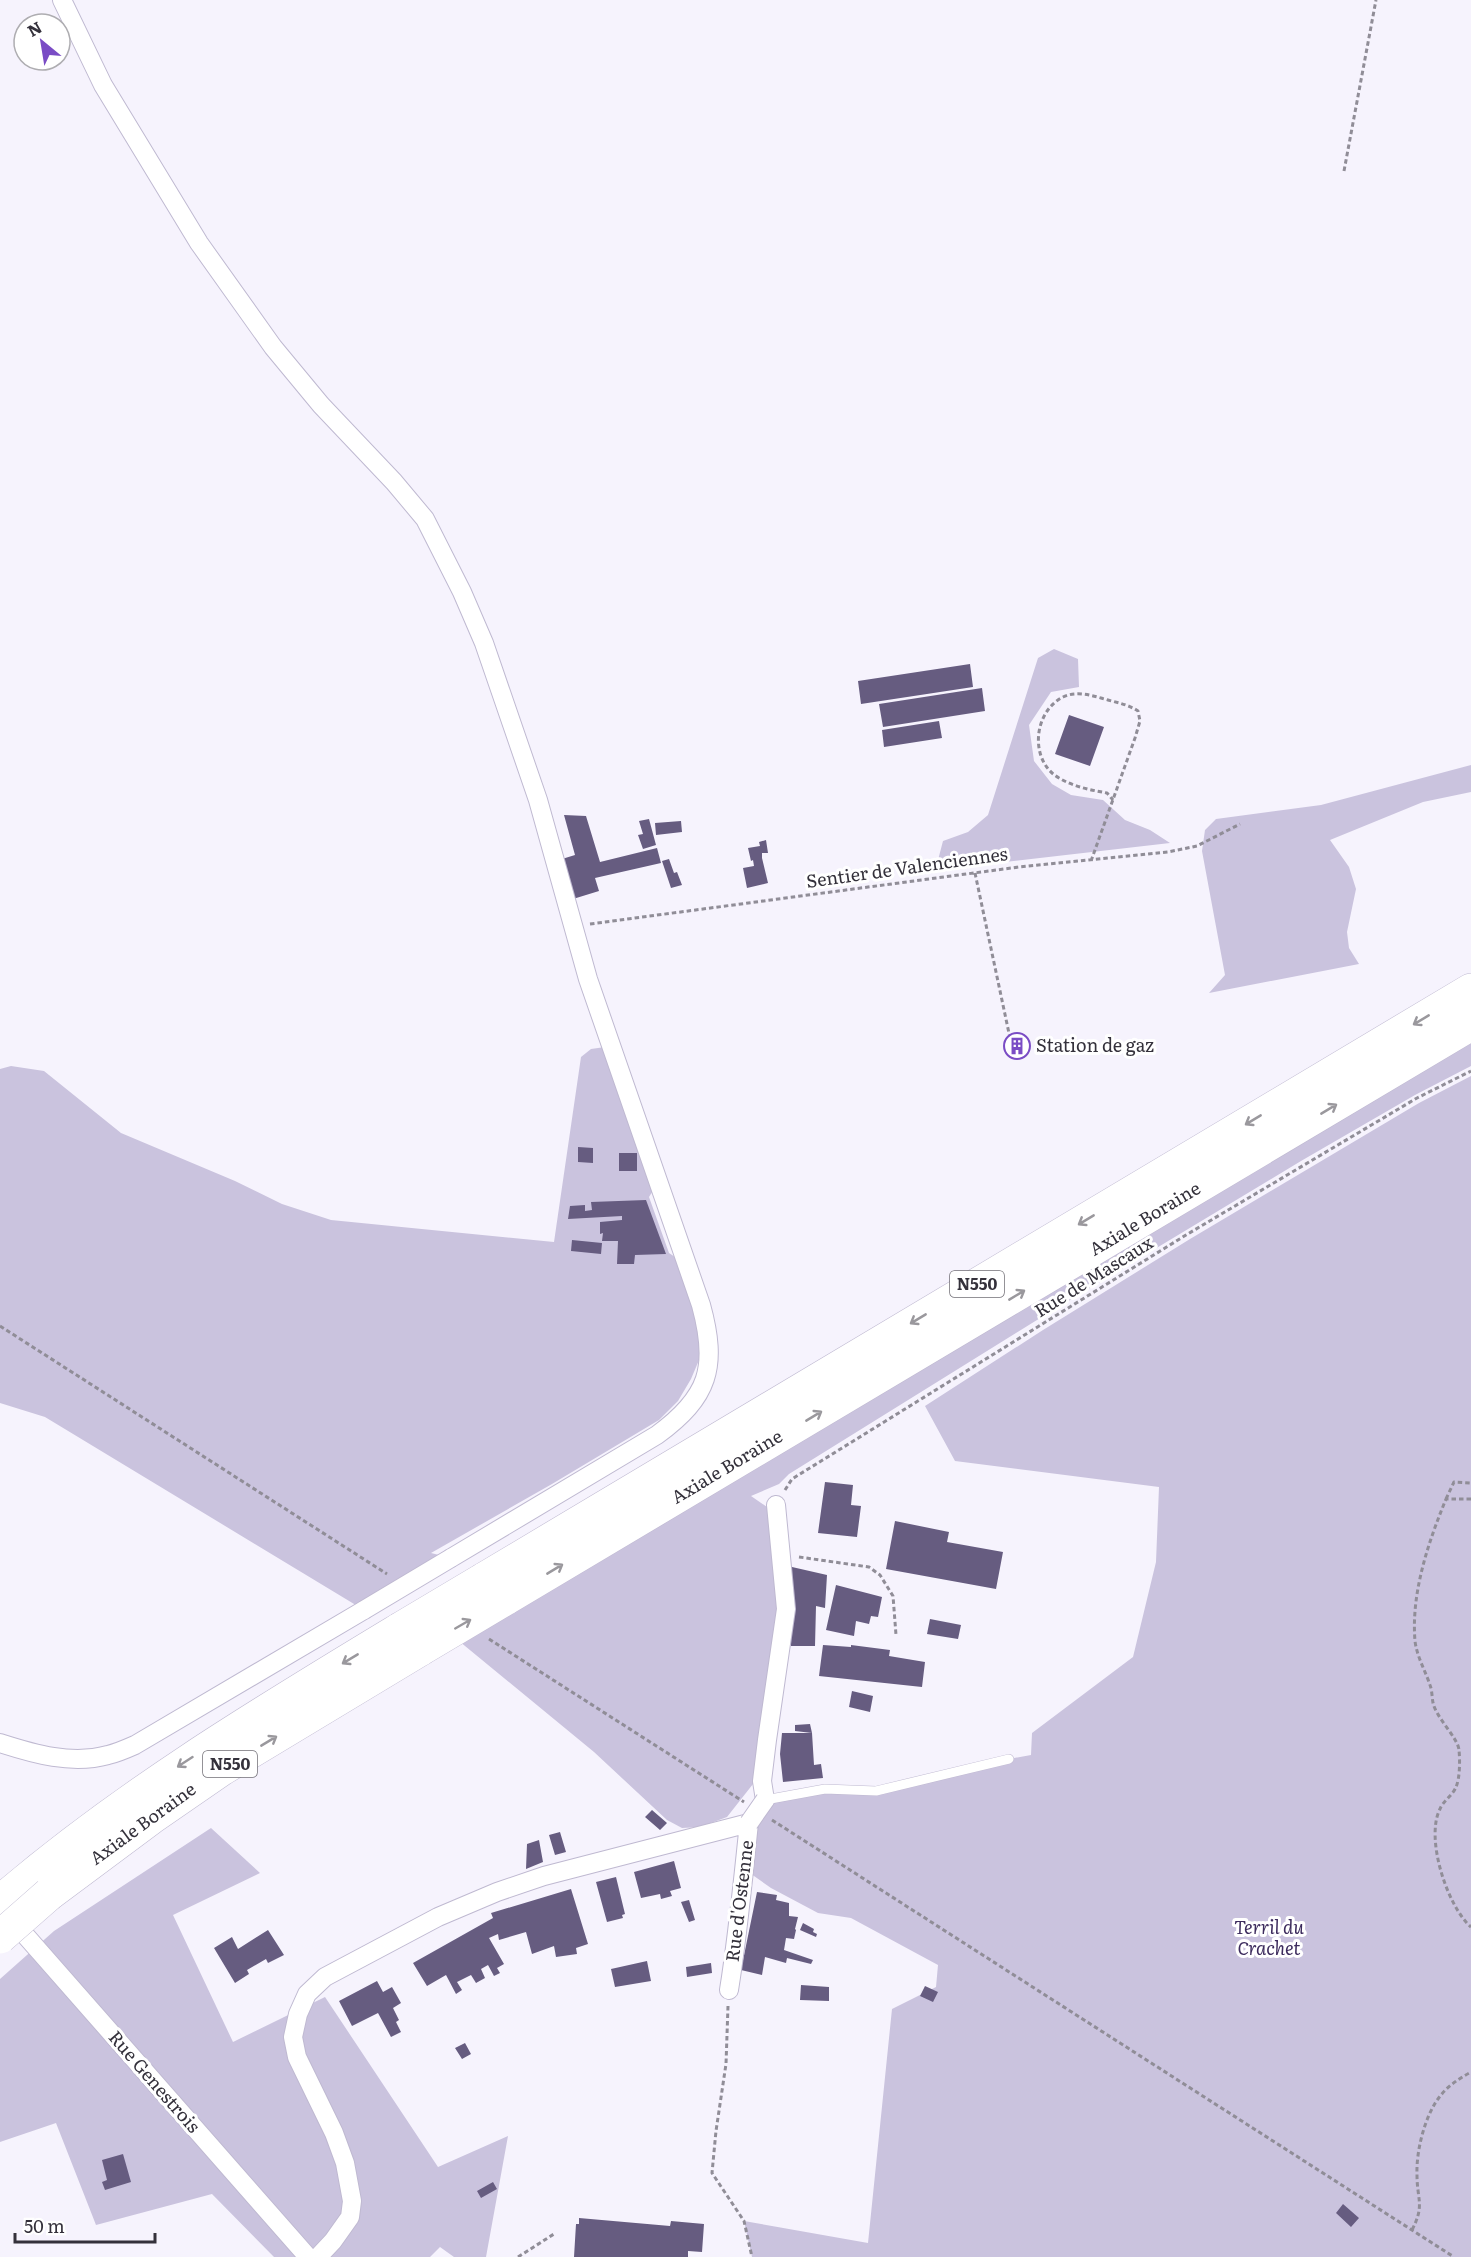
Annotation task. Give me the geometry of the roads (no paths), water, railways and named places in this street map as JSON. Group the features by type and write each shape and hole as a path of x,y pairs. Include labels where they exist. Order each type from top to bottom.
{"highway":[{"name":"Axiale Boraine","path":"494,1589 1471,990"},
{"name":"Axiale Boraine","path":"0,1937 41,1884 116,1810 180,1765 410,1639 1471,1024"},
{"name":"Axiale Boraine","path":"0,1905 41,1884"}],"street":[{"path":"0,1743 39,1755 77,1759 107,1756 135,1745 657,1435 675,1422 693,1404 704,1382 708,1365 708,1332 701,1305 588,979 538,800 484,643 462,592 426,519 321,405 273,346 198,243 103,85 62,0"},
{"path":"759,1807 766,1740 786,1609 776,1505"},
{"name":"Rue d'Ostenne","path":"729,1990 740,1923 749,1823 759,1807"},
{"path":"318,2257 350,2217 352,2201 345,2163 334,2133 297,2057 293,2037 298,2014 307,1994 325,1977 438,1917 497,1892 544,1876 749,1823"},
{"name":"Rue Genestrois","path":"0,1905 308,2257"}],"lane":[{"path":"759,1807 825,1789 876,1791 1009,1759"}],"place":[{"name":"Station de gaz","path":"1017,1046"}],"park label":[{"name":"Terril du Crachet","path":"1269,1938"}]}
